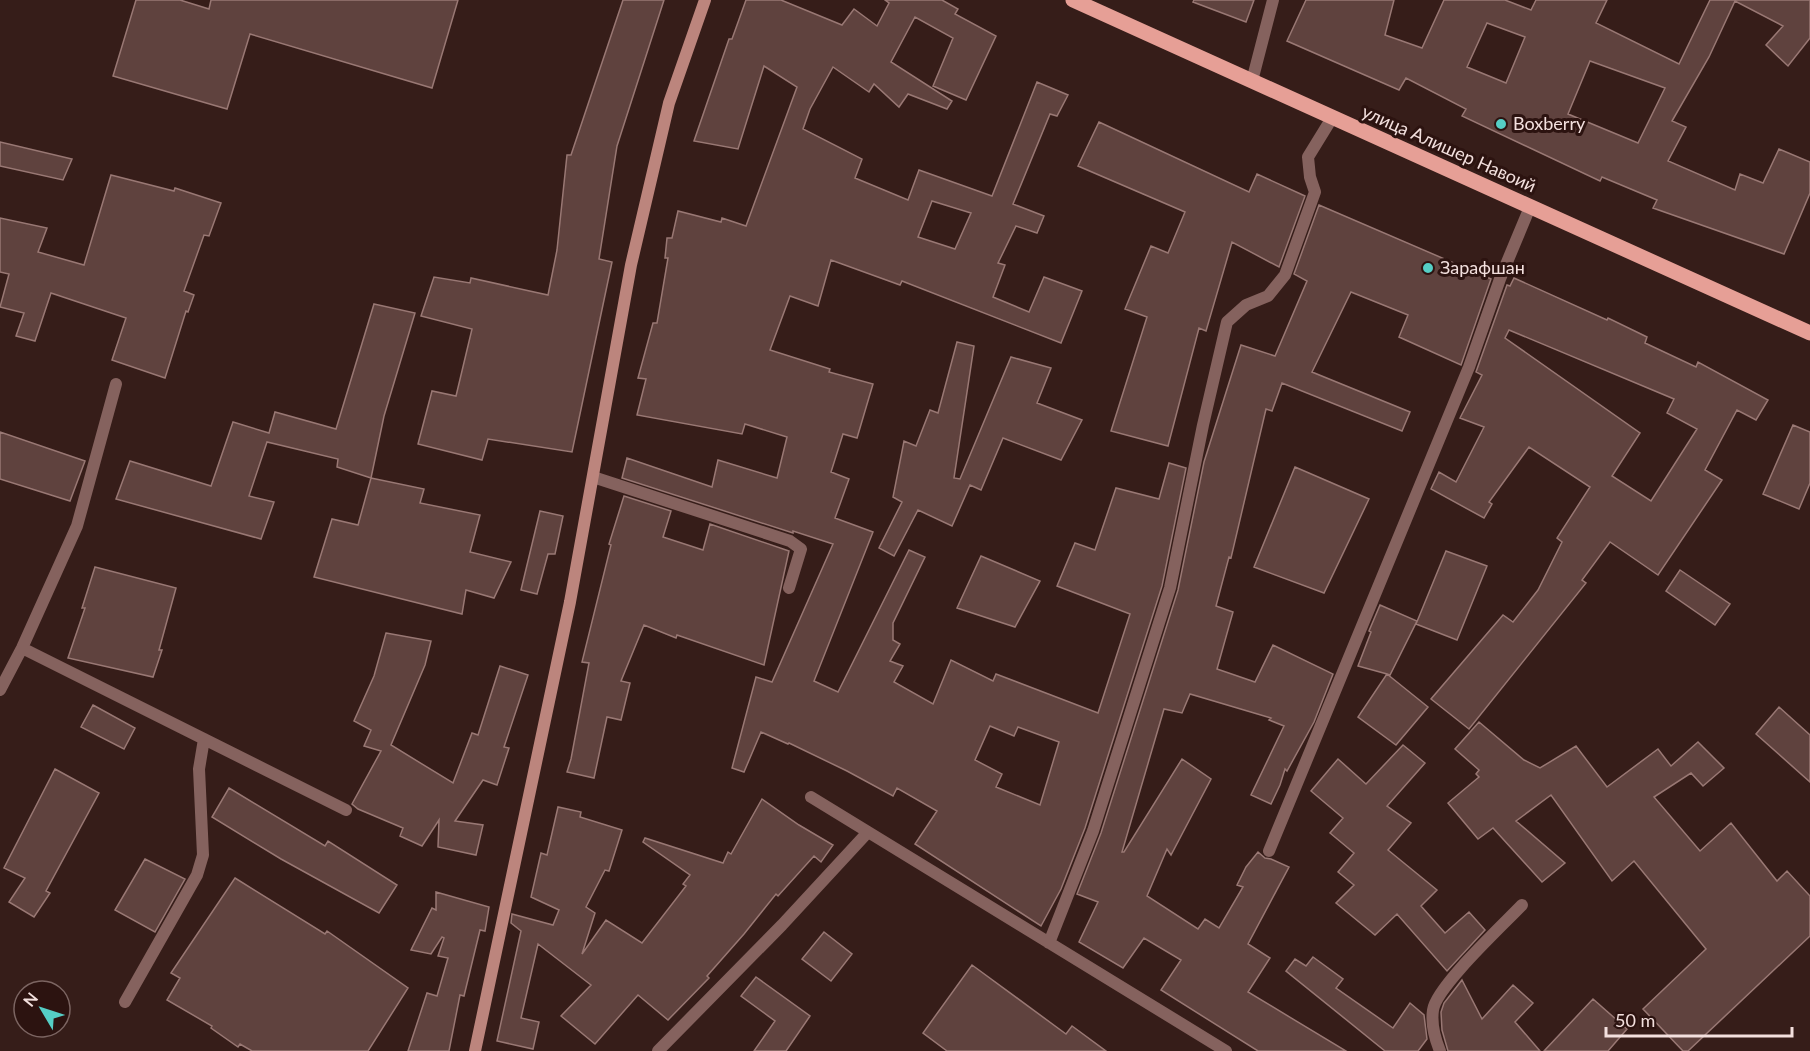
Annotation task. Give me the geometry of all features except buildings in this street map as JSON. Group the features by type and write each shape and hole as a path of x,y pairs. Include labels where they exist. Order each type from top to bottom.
{"main road":[{"name":"улица Алишер Навоий","path":"1072,0 1810,333"}],"street":[{"path":"475,1051 570,602 639,231 669,104 705,0"},
{"path":"1252,81 1273,0"},
{"path":"1049,943 1093,831 1170,588 1203,425 1227,322 1246,305 1268,296 1285,275 1315,192 1310,177 1308,157 1332,118"},
{"path":"1269,851 1464,378 1500,279 1530,207"},
{"path":"0,690 22,648 77,526 116,384"},
{"path":"593,477 790,541 801,549 789,588"},
{"path":"22,648 346,810"},
{"path":"125,1002 197,874 202,855 199,769 204,739"},
{"path":"811,797 1226,1051"},
{"path":"658,1051 782,925 868,832"},
{"path":"1440,1051 1434,1035 1433,1009 1445,985 1522,905"}],"place":[{"name":"Boxberry","path":"1501,124"},
{"name":"Зарафшан","path":"1428,268"}]}
